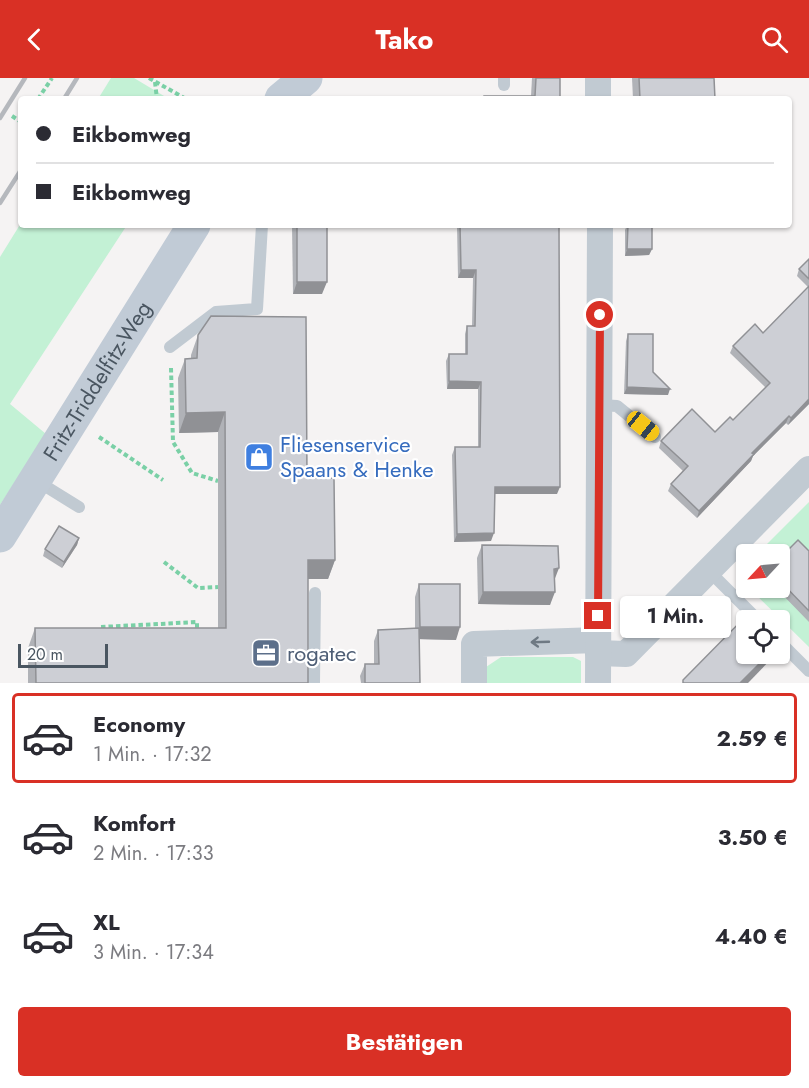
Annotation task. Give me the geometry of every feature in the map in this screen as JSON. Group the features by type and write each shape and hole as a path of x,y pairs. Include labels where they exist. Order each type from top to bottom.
{"street":[{"path":"285,96 306,78"},
{"path":"598,78 598,96"},
{"name":"Fritz-Triddelfitz-Weg","path":"0,536 192,228"},
{"path":"598,683 600,228"},
{"path":"474,683 474,644 598,646 626,654 809,469"}],"lane":[{"path":"170,347 216,312 257,309 262,228"},
{"path":"600,405 617,406 655,437"},
{"path":"36,480 79,507"},
{"path":"708,570 748,610"},
{"path":"314,683 315,593"},
{"path":"790,652 809,671"}],"path":[{"path":"40,96 52,78"},
{"path":"149,78 181,96"},
{"path":"155,82 157,96"},
{"path":"12,116 18,120"},
{"path":"170,347 173,442 192,472 218,481"},
{"path":"95,434 163,480"},
{"path":"164,562 198,588 218,588"},
{"path":"101,627 197,622 197,632"}],"green space":[{"path":"111,78 134,78 164,96 100,96"},
{"path":"18,228 125,228 10,404 46,434 0,505 0,257"},
{"path":"809,502 809,647 790,628 790,610 771,610 759,598 790,598 790,544 767,544"},
{"path":"501,657 573,657 581,661 581,683 484,683 483,669"}],"building":[{"path":"536,78 560,78 560,96 535,96"},
{"path":"639,78 714,78 715,96 640,96"},
{"path":"297,228 327,228 327,282 297,282"},
{"path":"460,228 559,228 560,487 495,487 494,533 457,534 455,447 480,447 481,382 449,381 449,354 467,354 467,326 475,326 476,270 461,270"},
{"path":"628,228 652,228 652,249 627,249"},
{"path":"809,259 809,279 799,269"},
{"path":"809,286 809,399 752,453 754,454 699,511 671,484 688,466 661,441 692,409 715,432 730,417 733,420 770,383 733,346 755,324 763,333"},
{"path":"211,316 306,317 307,478 334,478 335,560 308,560 308,683 36,683 35,628 226,628 225,412 186,413 185,359 197,358 198,335"},
{"path":"628,334 653,334 653,372 670,389 627,387"},
{"path":"59,526 79,538 64,562 45,549"},
{"path":"798,540 809,551 809,611 790,591 790,548"},
{"path":"482,545 558,546 559,568 554,569 555,592 483,592"},
{"path":"419,584 460,584 460,627 420,627"},
{"path":"736,626 736,664 759,664 740,683 683,683 683,680"},
{"path":"419,628 420,683 365,683 365,664 379,664 378,630"}],"railway":[{"path":"0,118 25,78"},
{"path":"66,96 77,78"},
{"path":"0,203 18,175"}],"place":[{"name":"Fliesenservice Spaans & Henke","path":"259,457"},
{"name":"rogatec","path":"266,653"}],"route":[{"path":"598,616 600,315"}]}
